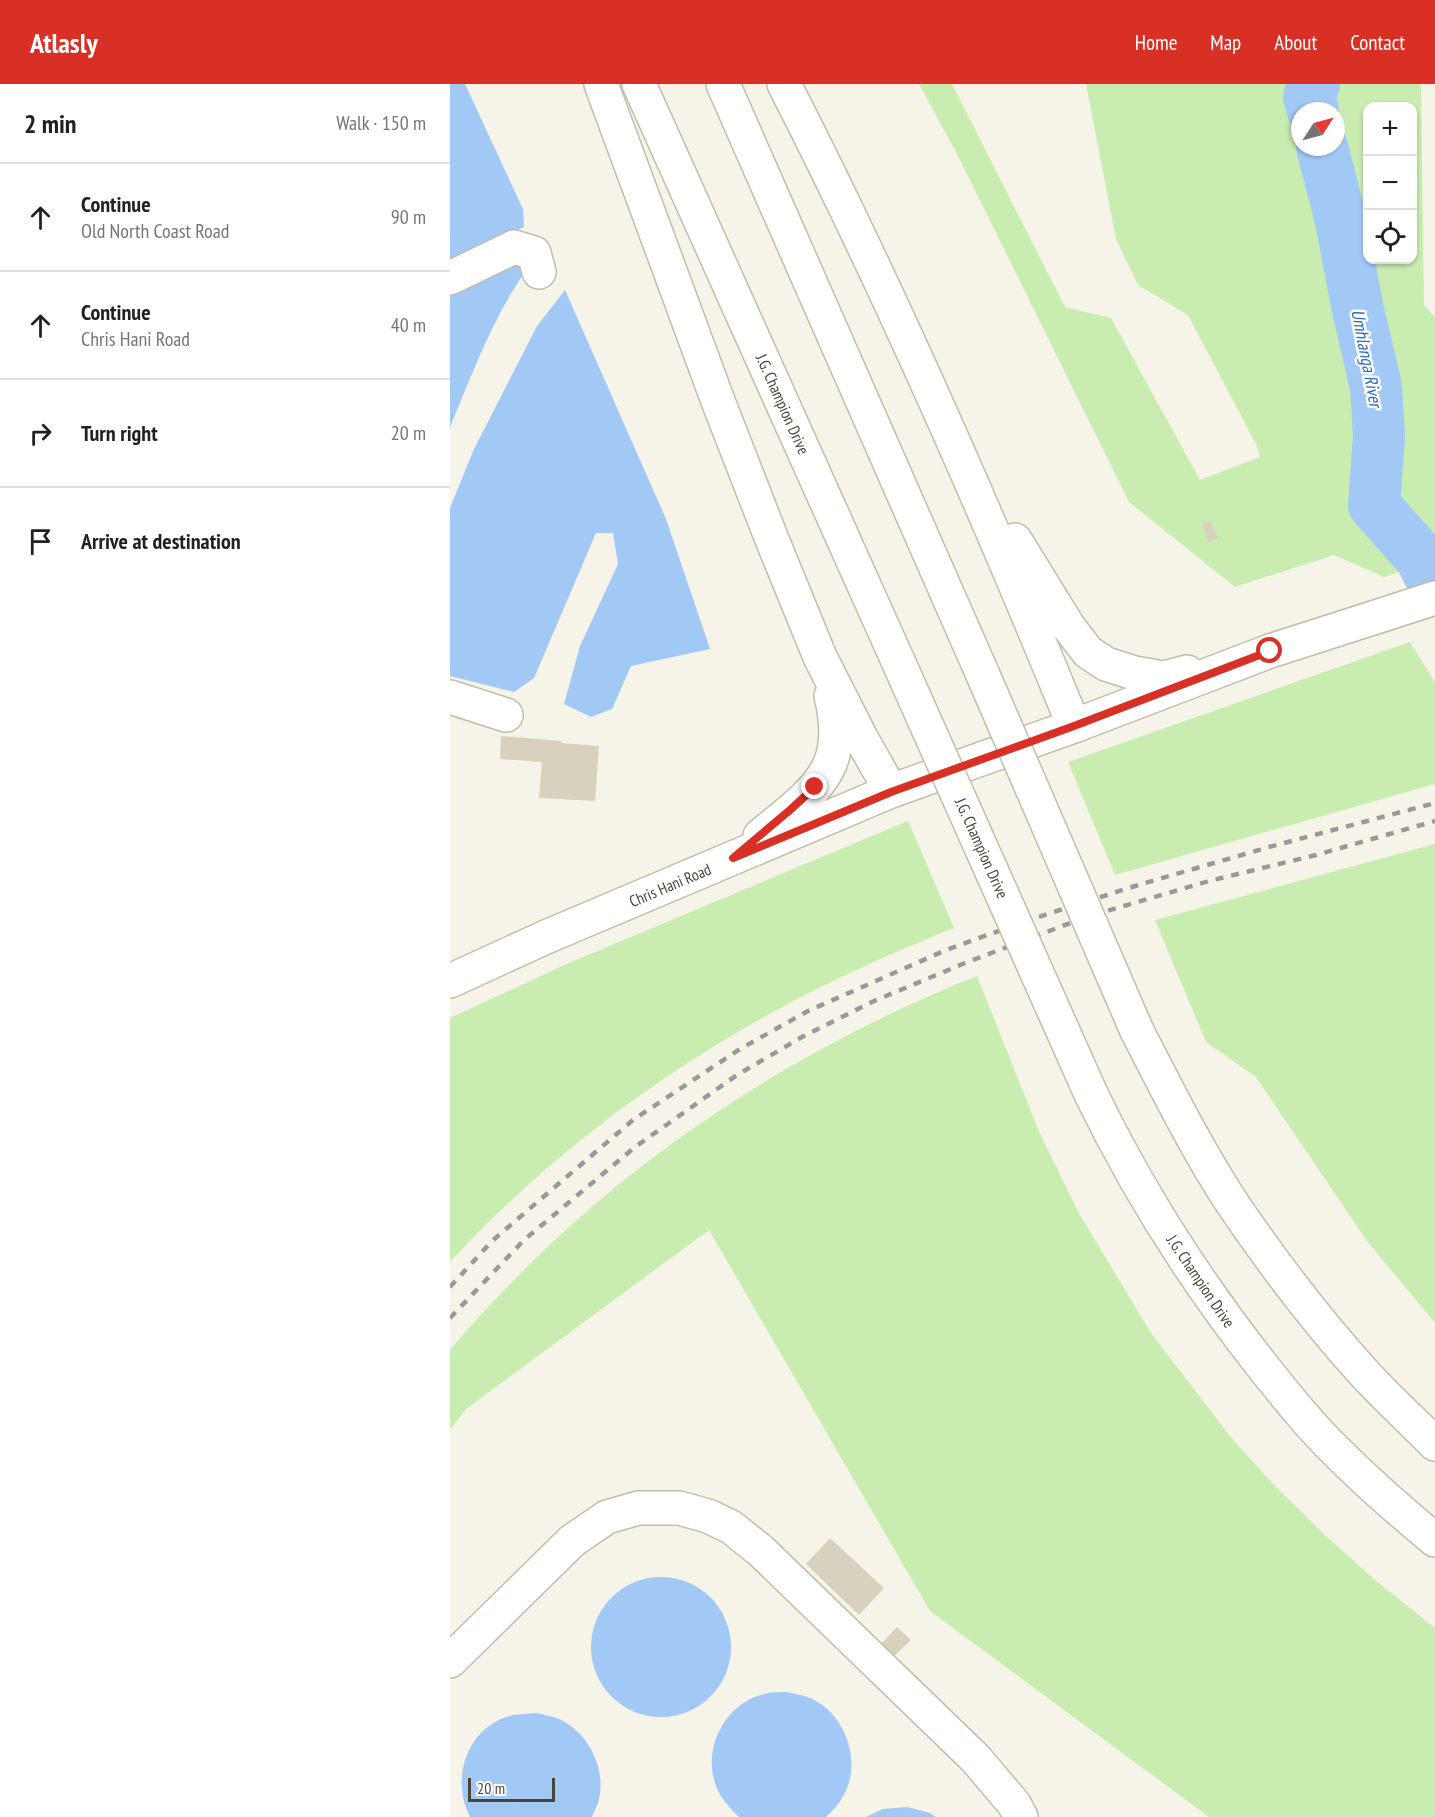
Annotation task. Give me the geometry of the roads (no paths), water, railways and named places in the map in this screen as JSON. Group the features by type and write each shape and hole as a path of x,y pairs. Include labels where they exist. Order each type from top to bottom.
{"street":[{"path":"602,84 718,401 820,657 891,792"},
{"name":"J.G. Champion Drive","path":"639,84 1090,1094 1115,1143 1155,1213 1222,1315 1283,1392 1336,1451 1397,1509 1435,1540"},
{"path":"723,84 1137,1031 1187,1126 1232,1202 1326,1329 1365,1375 1435,1444"},
{"path":"784,84 891,300 1002,550 1074,726"},
{"path":"450,278 514,247 534,253 539,272"},
{"path":"965,467 1005,523 1068,626 1088,652 1106,664 1134,673 1164,678 1270,651 1435,598"},
{"name":"Chris Hani Road","path":"450,981 546,937 891,792 1074,726 1270,651"},
{"path":"733,858 815,787 828,770 836,741 834,707 820,657"},
{"path":"450,697 506,715"},
{"path":"450,1661 572,1541 607,1517 638,1508 679,1508 708,1516 731,1527 761,1551 976,1759 1014,1804 1021,1817"}],"water":[{"path":"450,84 465,84 523,209 524,227 450,262"},
{"path":"519,262 525,272 502,309 450,427 450,286"},
{"path":"565,290 666,519 710,649 631,666 612,709 591,717 564,704 580,646 618,564 613,533 596,533 534,678 514,692 450,676 450,508 474,449 537,326"},
{"path":"661,1577 688,1583 700,1589 710,1598 719,1608 725,1620 731,1647 725,1674 719,1686 710,1696 700,1705 688,1711 661,1717 634,1711 622,1705 612,1696 603,1686 597,1674 591,1647 597,1620 603,1608 612,1598 622,1589 634,1583"},
{"path":"787,1692 807,1697 820,1704 837,1720 844,1731 851,1754 847,1789 838,1804 826,1817 739,1817 728,1806 715,1783 712,1755 715,1741 729,1716 739,1706 764,1694"},
{"path":"536,1713 556,1718 570,1725 587,1742 593,1753 601,1787 592,1817 470,1817 464,1802 462,1786 463,1770 474,1742 484,1730 497,1721 513,1715"},
{"path":"907,1807 930,1813 936,1817 866,1817 883,1809"}],"waterway":[{"name":"Umhlanga River","path":"1310,102 1309,97 1314,84"},
{"name":"Umhlanga River","path":"1324,156 1341,221 1376,387 1379,436 1374,505 1421,558 1435,586"}],"railway":[{"path":"450,1287 492,1241 633,1120 740,1049 808,1011 946,950 1029,920 1269,847 1435,803"},
{"path":"450,1318 524,1240 635,1147 737,1075 802,1037 874,1001 965,963 1086,917 1209,881 1316,855 1435,821"}]}
